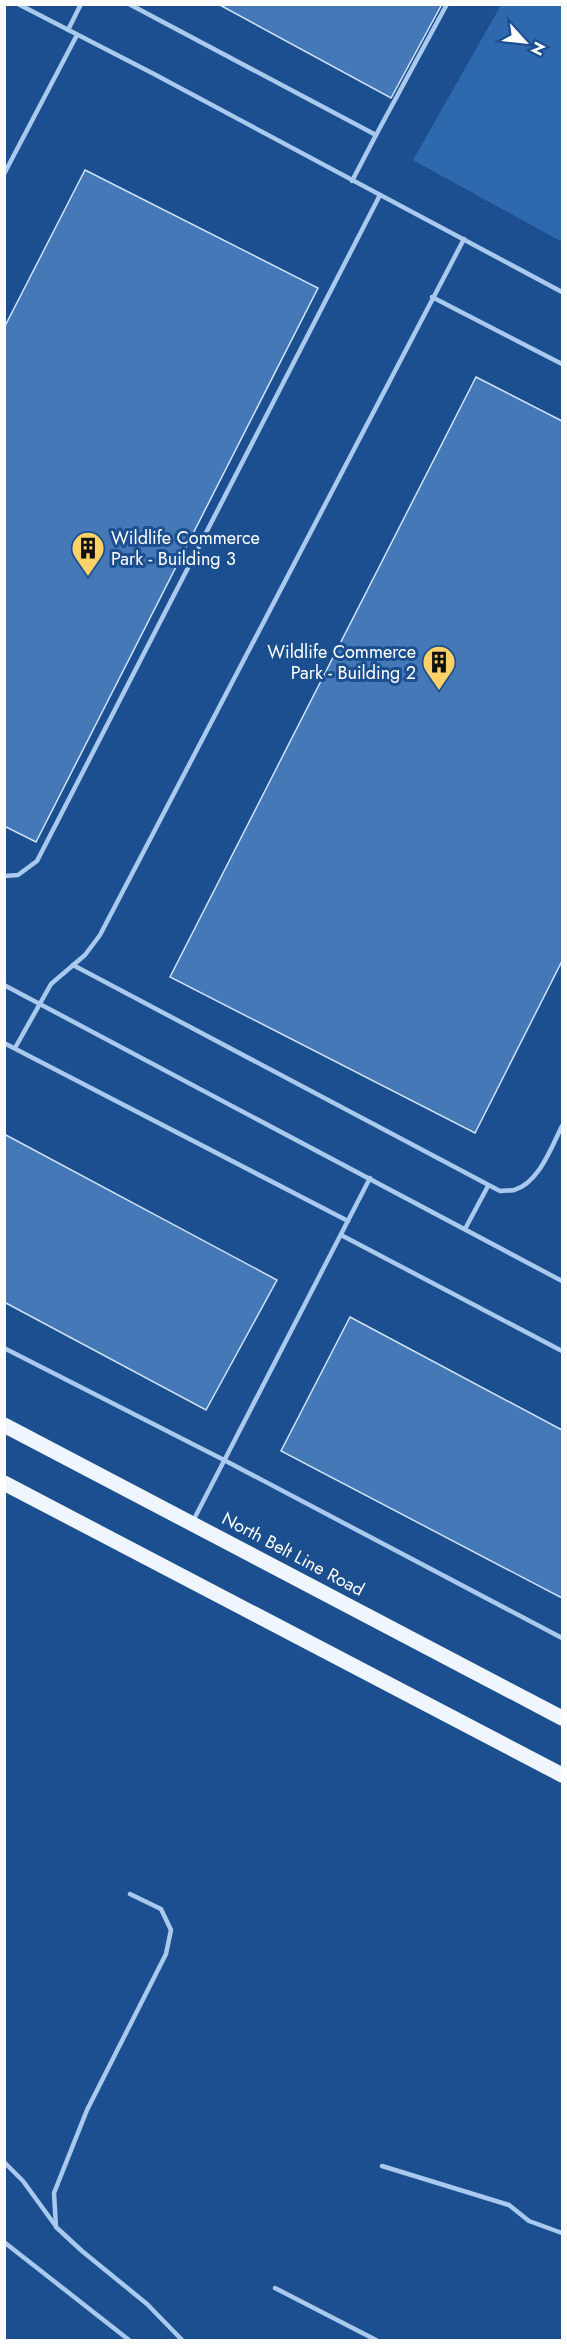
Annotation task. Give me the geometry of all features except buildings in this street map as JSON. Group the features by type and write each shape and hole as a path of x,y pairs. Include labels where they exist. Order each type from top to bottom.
{"main road":[{"name":"North Belt Line Road","path":"4,1425 562,1718"},
{"path":"4,1483 562,1775"}],"lane":[{"path":"18,4 562,292"},
{"path":"68,30 81,4"},
{"path":"129,4 376,135"},
{"path":"352,181 447,4"},
{"path":"4,174 77,35"},
{"path":"4,876 18,875 37,861 380,195"},
{"path":"15,1048 51,984 86,955 100,935 464,239"},
{"path":"432,297 562,364"},
{"path":"73,965 500,1191 514,1190 527,1183 540,1168 562,1126"},
{"path":"4,985 562,1281"},
{"path":"4,1042 348,1221"},
{"path":"192,1523 370,1178"},
{"path":"465,1229 488,1186"},
{"path":"341,1235 562,1350"},
{"path":"4,1348 224,1460 562,1638"},
{"path":"56,2227 54,2193 83,2120 166,1954 171,1929 161,1909 130,1894"},
{"path":"4,2162 23,2181 56,2227 147,2304 182,2340"},
{"path":"382,2166 510,2205 529,2221 562,2233"},
{"path":"4,2242 129,2340"},
{"path":"275,2288 376,2340"}],"shaded area":[{"path":"501,5 562,5 562,242 413,160"}],"place":[{"name":"Wildlife Commerce Park - Building 3","path":"88,577"},
{"name":"Wildlife Commerce Park - Building 2","path":"439,691"}]}
